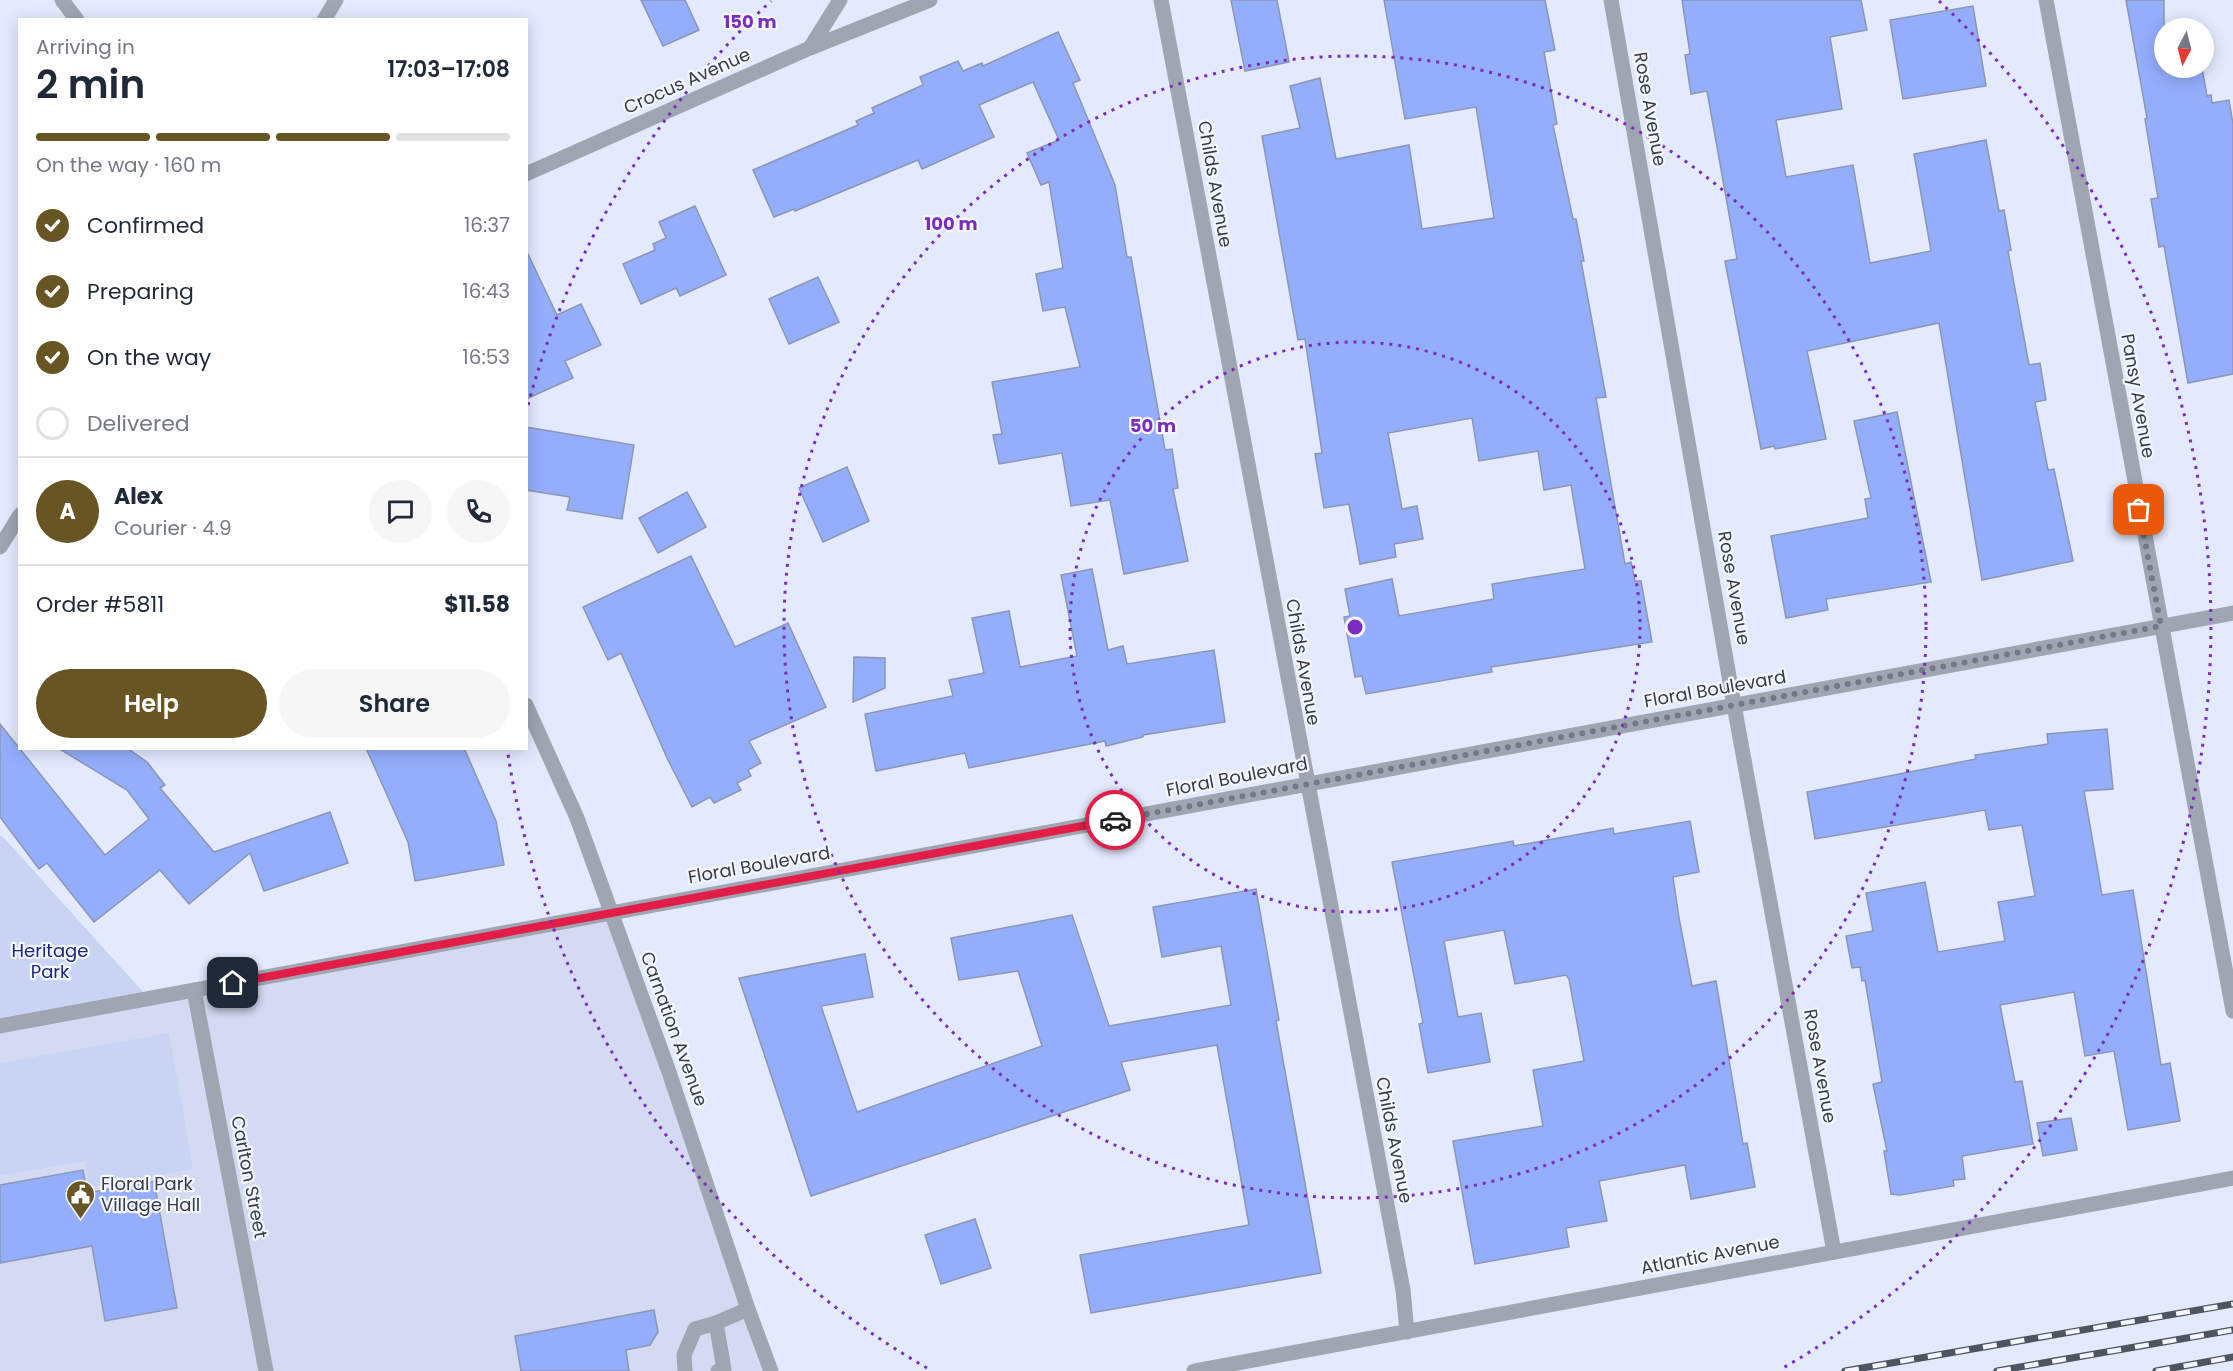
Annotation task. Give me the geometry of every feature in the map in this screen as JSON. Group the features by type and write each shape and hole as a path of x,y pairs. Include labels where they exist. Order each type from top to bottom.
{"street":[{"path":"62,0 76,18"},
{"path":"325,18 336,0"},
{"path":"810,48 840,0"},
{"name":"Crocus Avenue","path":"528,173 810,48 930,0"},
{"name":"Childs Avenue","path":"1161,0 1306,784 1403,1290 1407,1332"},
{"name":"Rose Avenue","path":"1611,0 1734,705 1834,1252"},
{"name":"Pansy Avenue","path":"2046,0 2233,1011"},
{"path":"0,547 18,518"},
{"name":"Floral Boulevard","path":"0,1026 2233,613"},
{"name":"Carnation Avenue","path":"528,709 577,818 673,1083 748,1309 771,1371"},
{"name":"Carlton Street","path":"194,990 266,1371"},
{"name":"Atlantic Avenue","path":"1194,1371 2233,1178"},
{"path":"685,1371 684,1355 695,1329 716,1323 748,1309"},
{"path":"716,1323 722,1370"}],"shaded area":[{"path":"605,910 776,1371 0,1371 0,1019"}],"green space":[{"name":"Heritage Park","path":"0,835 4,838 144,993 0,1019"},
{"path":"169,1033 193,1169 90,1187 85,1161 0,1176 0,1063"}],"building":[{"path":"641,0 685,0 699,30 663,46"},
{"path":"1231,0 1277,0 1289,62 1245,71"},
{"path":"1384,0 1545,0 1555,50 1544,52 1557,124 1553,125 1573,219 1576,219 1584,261 1581,261 1606,397 1596,398 1625,564 1631,562 1635,581 1641,581 1652,642 1491,667 1492,672 1366,694 1362,676 1355,677 1344,617 1350,616 1345,589 1392,579 1399,616 1494,599 1492,584 1585,569 1571,485 1544,490 1538,451 1479,461 1472,418 1388,433 1402,509 1417,506 1423,539 1394,544 1396,557 1360,564 1349,504 1324,508 1315,454 1322,453 1305,339 1298,340 1262,136 1300,128 1290,86 1320,78 1336,159 1409,145 1422,229 1494,218 1476,107 1405,119"},
{"path":"1682,0 1861,0 1867,30 1830,37 1842,109 1776,120 1786,177 1853,165 1870,263 1931,251 1914,154 1986,140 1999,211 2004,210 2011,250 2008,251 2029,365 2040,363 2046,400 2035,402 2048,470 2054,469 2073,561 1982,580 1939,323 1807,351 1826,439 1775,449 1774,446 1761,449 1725,261 1737,259 1707,91 1691,94 1685,55 1690,54"},
{"path":"2126,0 2164,0 2164,18 2154,18 2154,78 2204,78 2207,96 2211,95 2212,103 2229,100 2233,124 2233,374 2188,383 2164,246 2159,247 2151,199 2158,198 2145,119 2147,118"},
{"path":"1973,6 1986,86 1903,99 1890,20"},
{"path":"1058,32 1080,80 1073,83 1115,185 1127,257 1131,257 1165,450 1172,449 1178,488 1173,489 1188,561 1124,574 1110,500 1071,506 1062,453 999,464 993,435 1002,434 992,382 1080,367 1065,307 1043,311 1036,274 1063,268 1049,182 1041,185 1027,153 1059,140 1033,82 979,105 994,137 922,169 918,160 795,211 794,209 774,217 753,170 858,125 856,121 874,113 872,108 923,85 920,77 958,61 963,71 982,63 983,66"},
{"path":"695,206 726,275 680,296 676,288 641,304 623,264 655,250 653,244 666,238 659,222"},
{"path":"528,254 557,315 581,304 601,345 565,361 573,378 528,398"},
{"path":"818,277 839,322 789,344 769,299"},
{"path":"1897,412 1931,582 1826,599 1828,610 1786,618 1771,536 1868,518 1865,499 1871,498 1854,421"},
{"path":"528,427 634,445 622,519 567,510 570,497 528,490"},
{"path":"847,467 869,521 823,542 799,488"},
{"path":"687,492 706,527 658,553 639,518"},
{"path":"691,556 735,647 788,623 826,707 749,741 761,763 748,770 751,776 737,783 741,790 714,803 710,797 692,807 667,758 621,653 608,660 583,607"},
{"path":"1092,569 1108,650 1123,646 1127,664 1214,650 1225,722 1143,735 1143,737 1106,746 1105,741 969,768 965,753 876,771 865,714 953,696 949,680 984,673 972,618 1009,611 1020,667 1077,656 1061,575"},
{"path":"854,657 885,658 885,688 853,702"},
{"path":"0,724 18,746 18,750 21,750 105,855 149,819 127,790 61,750 130,750 147,762 165,785 160,788 214,852 330,812 348,863 264,891 250,853 189,904 160,870 94,922 47,863 39,869 0,817"},
{"path":"2107,729 2113,789 2084,791 2102,895 2133,890 2161,1065 2170,1063 2180,1121 2128,1130 2114,1051 2085,1056 2074,992 2000,1005 2015,1082 2022,1081 2033,1144 1962,1156 1965,1179 1953,1180 1954,1186 1900,1195 1891,1194 1884,1151 1887,1151 1873,1084 1882,1082 1865,980 1862,981 1860,967 1852,968 1846,936 1873,931 1866,893 1925,882 1938,952 2005,941 1998,902 2035,896 2022,825 1989,830 1985,810 1815,839 1807,792 1976,759 1975,755 2048,744 2047,734"},
{"path":"367,750 465,750 496,821 504,865 415,881 408,842"},
{"path":"1690,821 1699,872 1673,877 1679,918 1692,986 1716,981 1743,1144 1747,1143 1755,1187 1691,1199 1685,1165 1599,1181 1607,1221 1566,1228 1569,1247 1475,1264 1453,1141 1543,1126 1533,1070 1584,1061 1569,979 1566,975 1515,984 1504,930 1444,941 1458,1017 1481,1013 1490,1062 1428,1073 1419,1024 1423,1023 1392,862 1513,841 1514,846 1613,828 1614,834"},
{"path":"1256,889 1279,1020 1276,1021 1321,1273 1091,1313 1080,1255 1249,1225 1217,1045 1121,1062 1130,1090 811,1196 739,978 865,954 873,997 821,1006 857,1112 1042,1046 1018,971 959,980 951,938 1072,915 1109,1026 1231,1005 1221,946 1162,957 1153,907"},
{"path":"2071,1118 2077,1150 2043,1156 2037,1123"},
{"name":"Floral Park Village Hall","path":"83,1170 87,1193 154,1181 177,1308 105,1321 92,1246 0,1263 0,1185"},
{"path":"975,1219 991,1268 941,1284 925,1235"},
{"path":"654,1310 658,1332 650,1345 626,1350 629,1371 521,1371 515,1336"}],"railway":[{"path":"1845,1371 2233,1304"},
{"path":"1997,1371 2233,1330"},
{"path":"2156,1371 2233,1357"}],"way so far":[{"path":"1115,820 2161,626 2139,510"}],"place":[{"name":"Floral Park Village Hall","path":"80,1220"}],"route":[{"path":"233,983 1115,820"}]}
